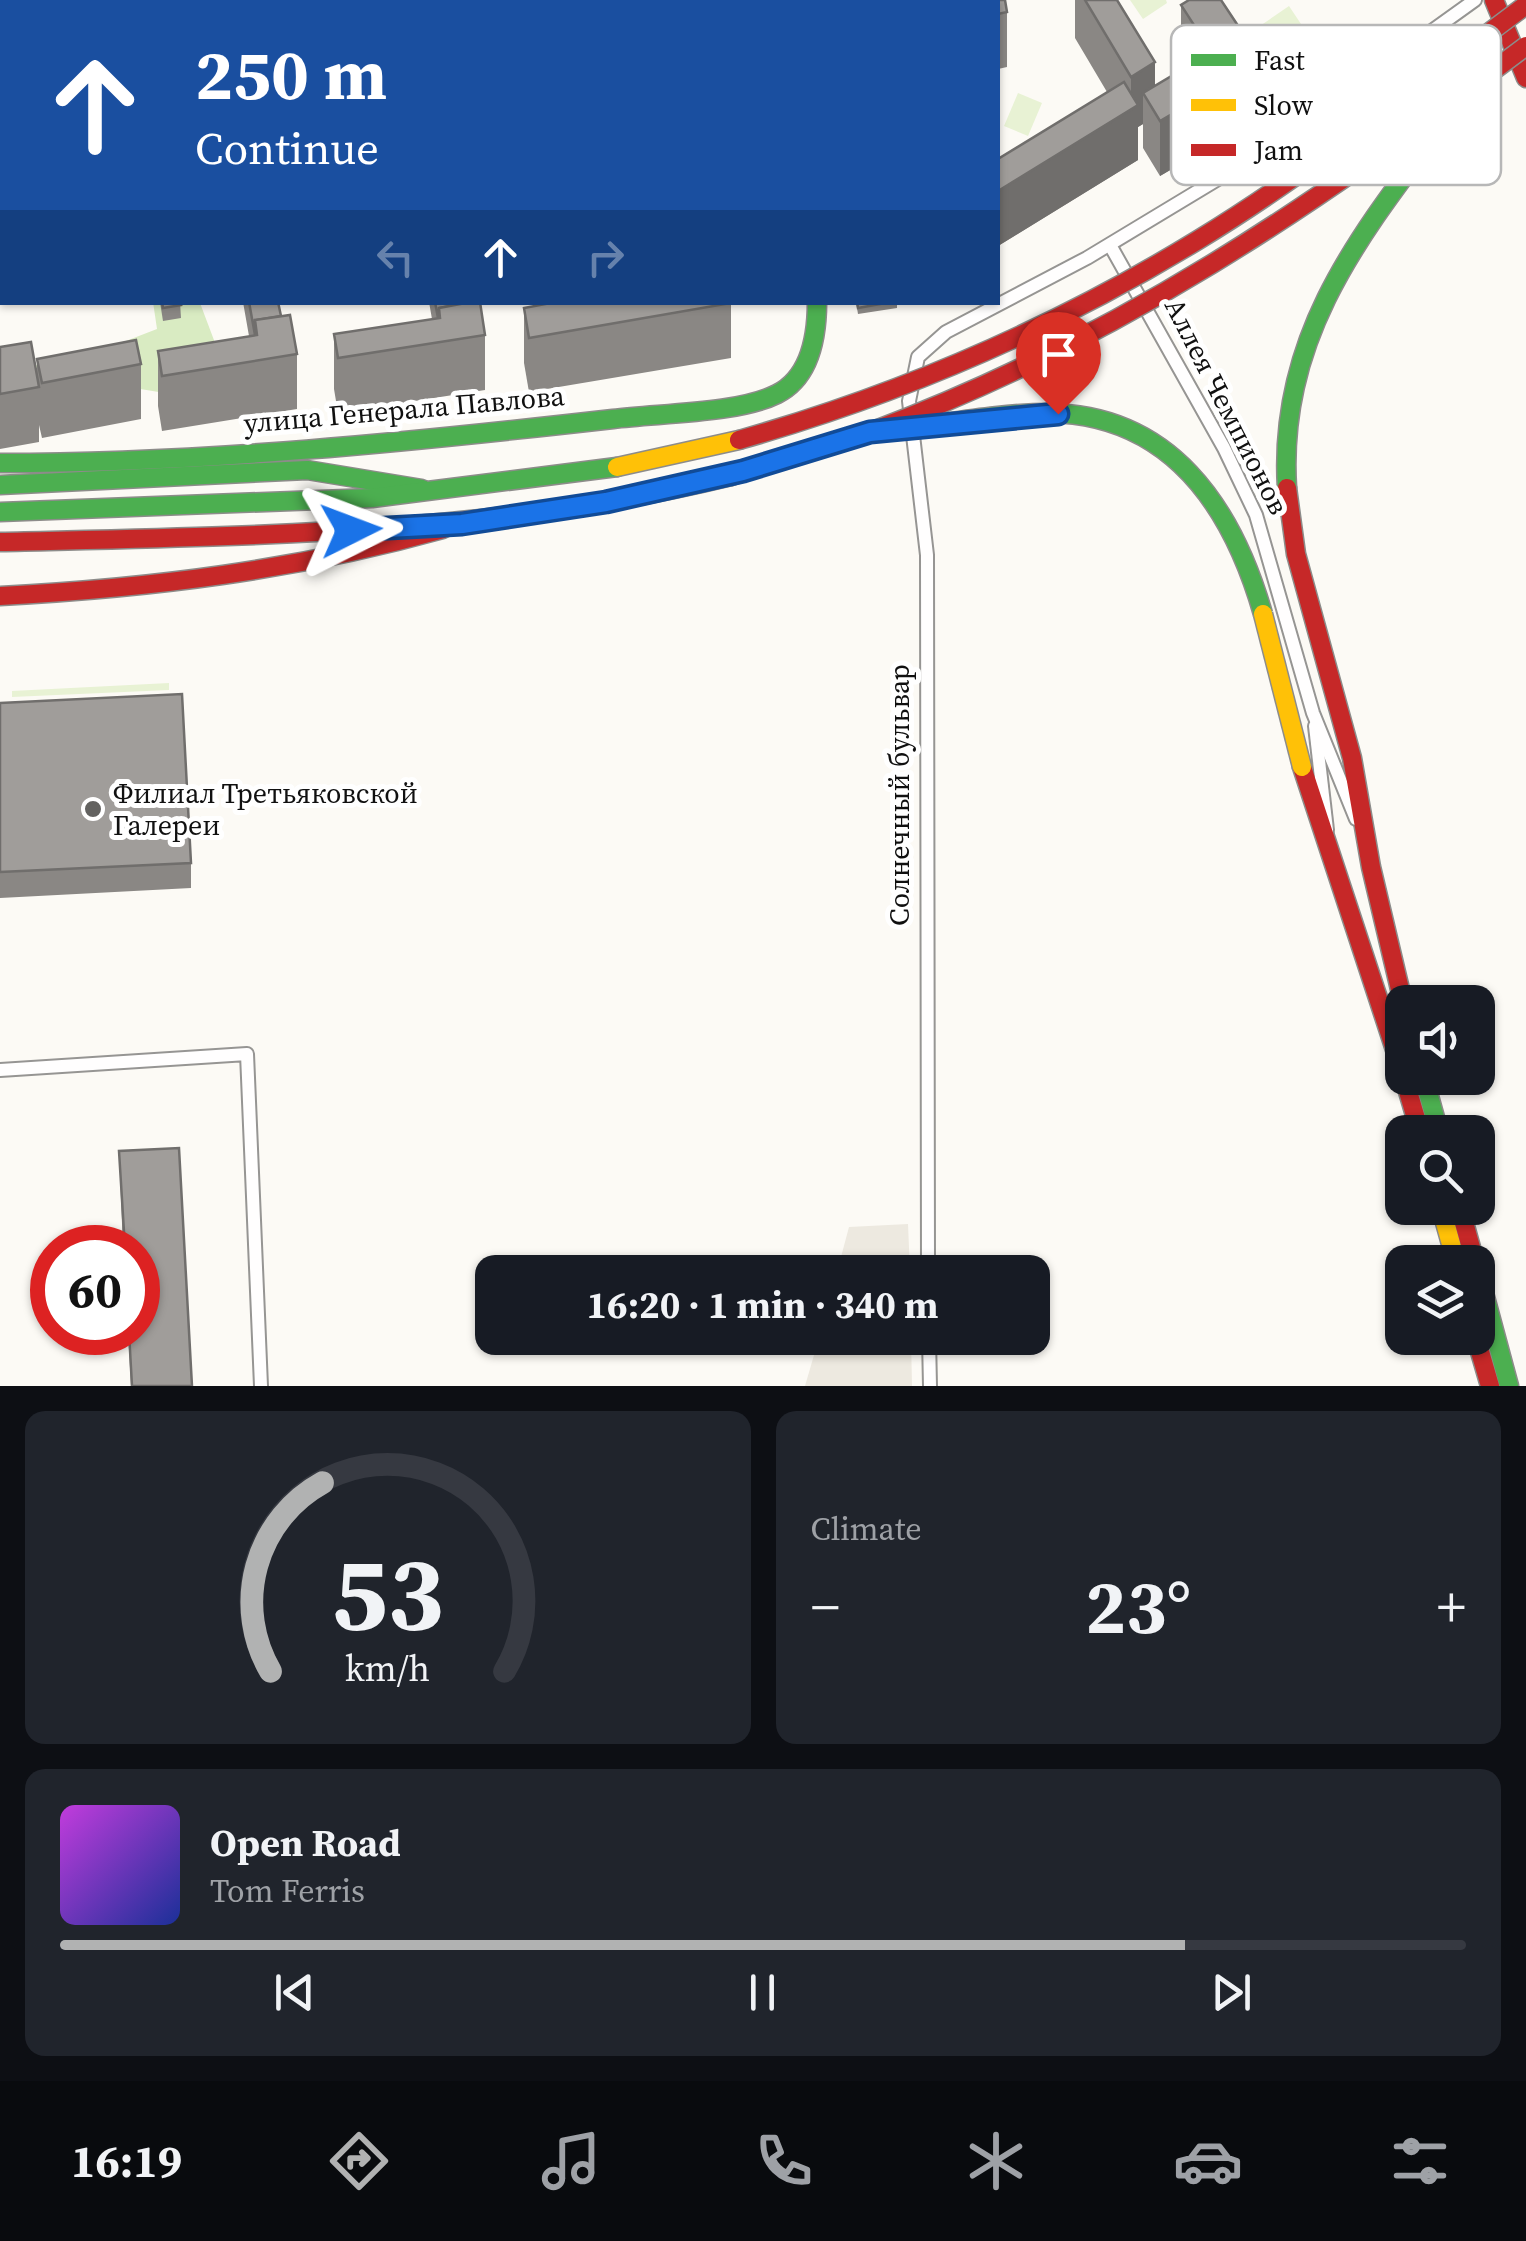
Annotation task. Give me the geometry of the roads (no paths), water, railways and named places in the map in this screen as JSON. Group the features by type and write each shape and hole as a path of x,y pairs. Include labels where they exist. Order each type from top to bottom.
{"main road":[{"path":"1494,0 1526,78"},
{"path":"1499,25 1526,5"},
{"path":"1501,65 1526,46"},
{"path":"0,512 280,505 452,494 611,471 769,432 875,399 1008,343 1200,239 1279,185"},
{"path":"0,542 462,524 666,491 870,432 985,390 1066,352 1252,242 1333,185"},
{"path":"1366,846 1352,759 1288,517 1283,467 1287,409 1301,350 1330,289 1402,185"},
{"name":"улица Генерала Павлова","path":"0,463 95,463 497,432 733,405 777,394 804,373 817,322 817,305"},
{"path":"870,432 1072,414 1139,434 1184,463 1214,497 1236,536 1330,853"},
{"path":"0,486 307,470 452,494"},
{"path":"0,596 248,576 381,548 462,524"},
{"name":"Аллея Чемпионов","path":"1366,846 1400,985"},
{"name":"Аллея Чемпионов","path":"1330,853 1385,1012"},
{"path":"1495,1334 1509,1386"},
{"path":"1481,1355 1490,1386"}],"street":[{"path":"1440,25 1474,0"},
{"path":"1110,245 1207,185"},
{"name":"Солнечный бульвар","path":"1000,303 1110,245"},
{"name":"Аллея Чемпионов","path":"1110,245 1224,448 1256,515 1313,713 1366,846"},
{"name":"Солнечный бульвар","path":"928,1255 927,554 909,401 918,357 946,332 997,305"},
{"name":"Аллея Чемпионов","path":"1313,713 1330,853"},
{"path":"0,1070 248,1054 262,1386"},
{"path":"929,1355 930,1386"}],"place":[{"name":"Филиал Третьяковской Галереи","path":"93,809"}]}
